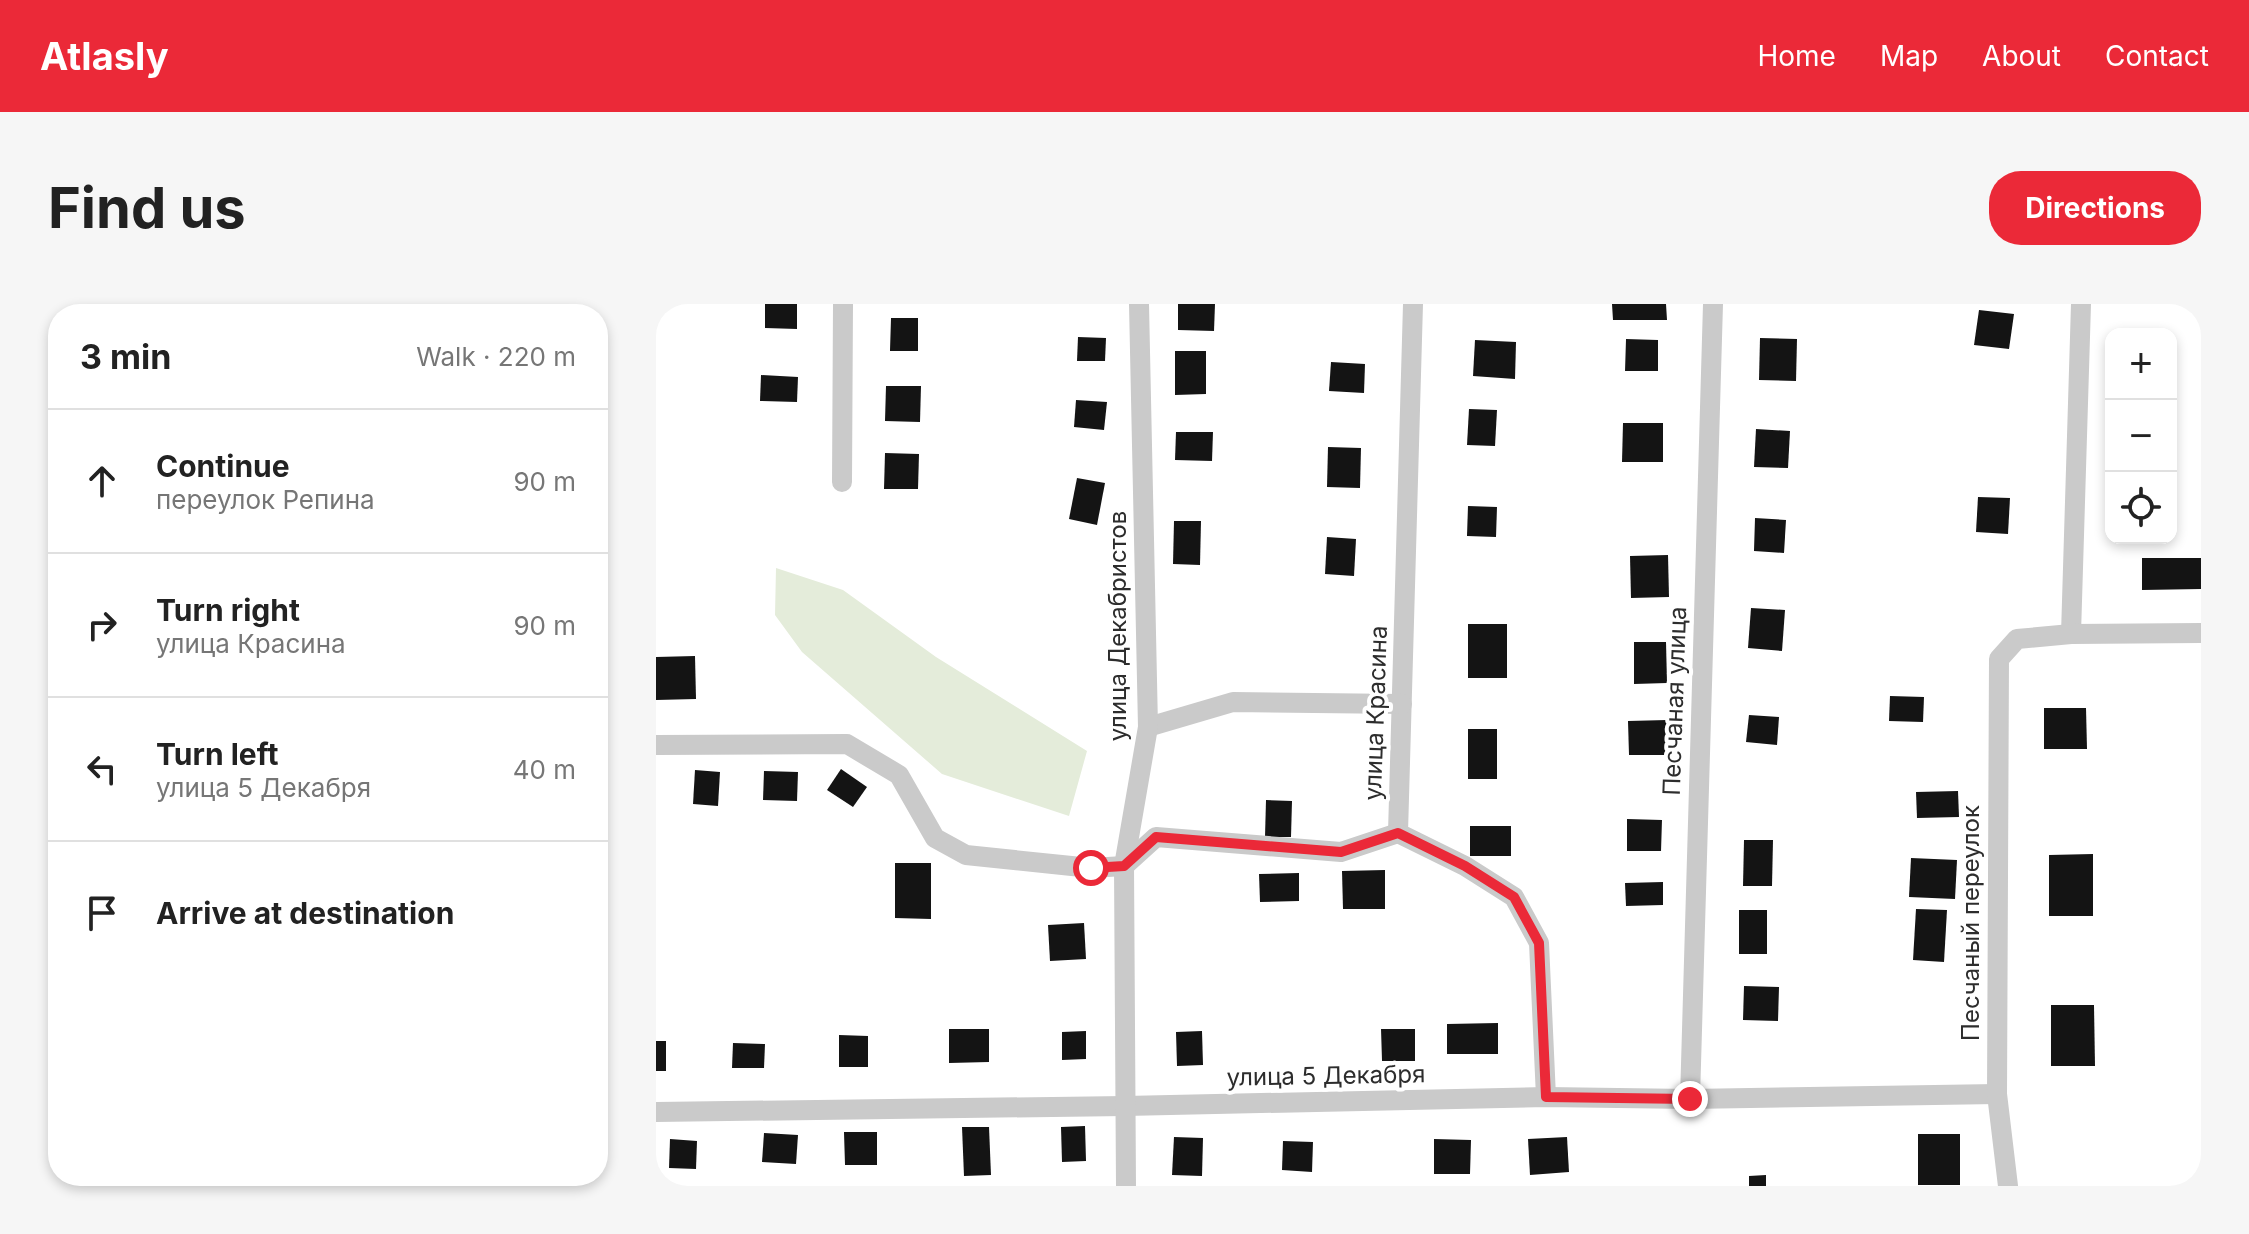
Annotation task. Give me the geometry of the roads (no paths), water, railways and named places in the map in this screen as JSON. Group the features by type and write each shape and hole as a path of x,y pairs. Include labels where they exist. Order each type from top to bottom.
{"street":[{"path":"842,482 843,304"},
{"name":"улица Декабристов","path":"1126,1186 1124,866 1148,727 1139,304"},
{"name":"улица Красина","path":"1413,304 1398,833 1465,866 1514,897 1539,943 1546,1097"},
{"name":"Песчаная улица","path":"1690,1099 1713,304"},
{"path":"2081,304 2071,634 2201,633"},
{"name":"Песчаный переулок","path":"2008,1186 1997,1094 1999,659 2017,639 2071,634"},
{"path":"1148,727 1233,702 1402,704"},
{"path":"656,745 847,744 899,775 935,838 966,855 1091,868 1124,866 1156,837 1341,852 1398,833"},
{"name":"улица 5 Декабря","path":"656,1112 1546,1097 1690,1099 1997,1094"}]}
